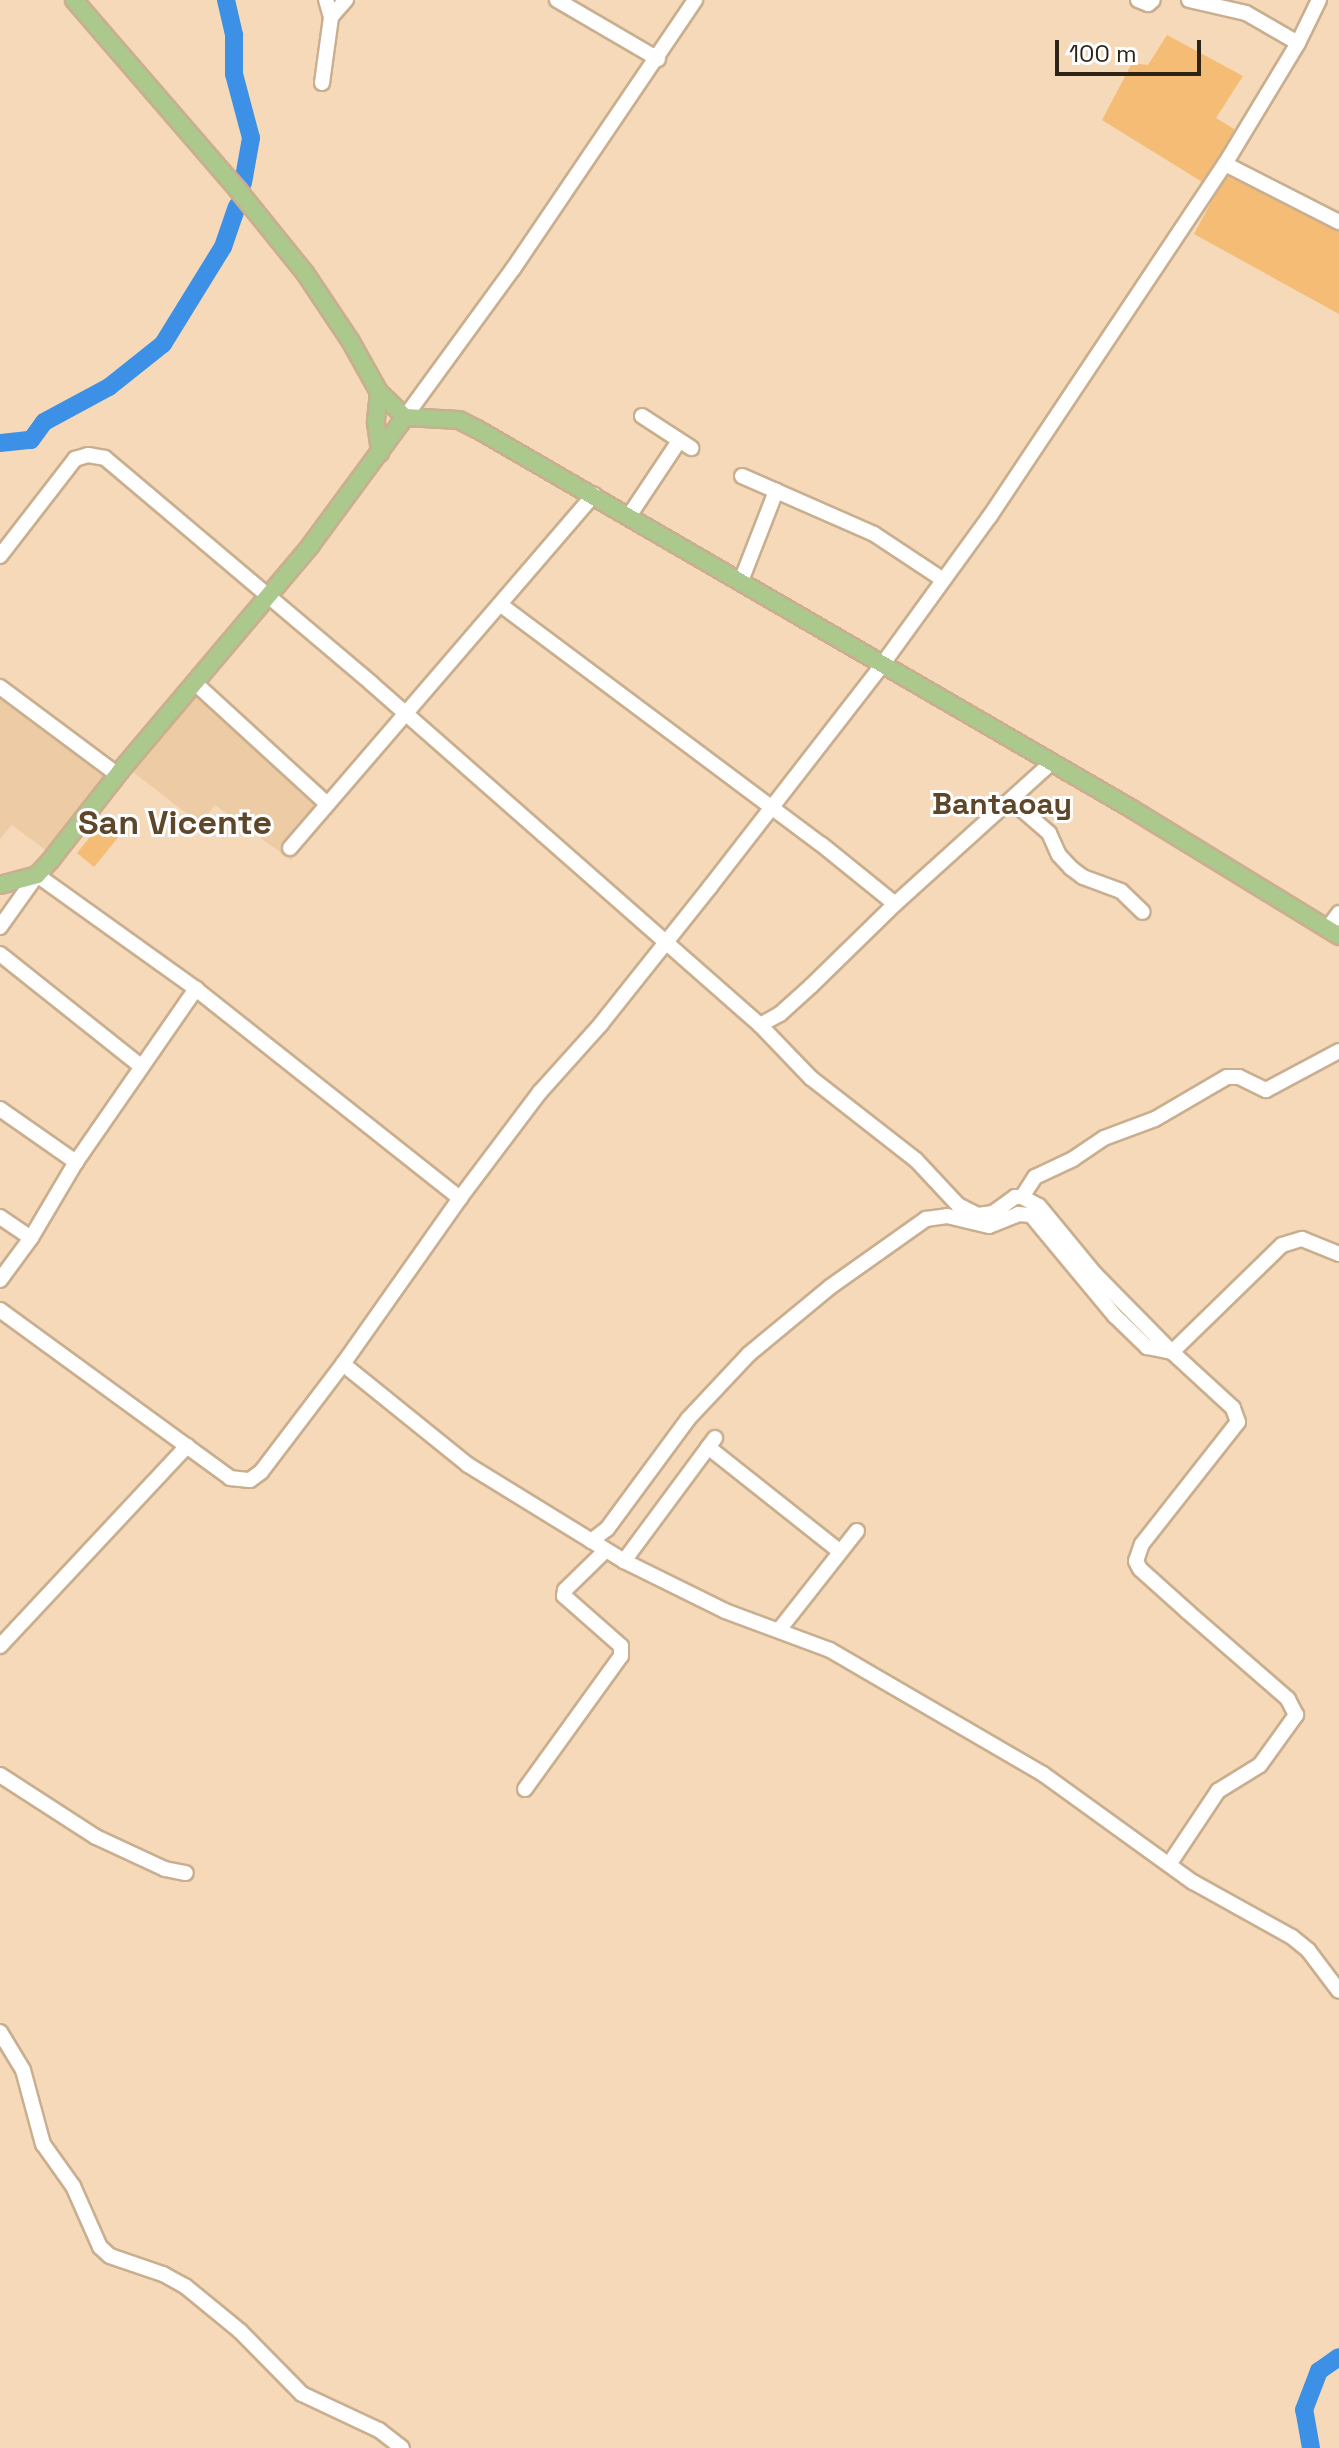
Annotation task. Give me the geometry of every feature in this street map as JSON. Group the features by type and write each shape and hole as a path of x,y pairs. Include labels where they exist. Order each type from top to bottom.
{"main road":[{"path":"74,0 305,273 351,342 379,392 405,417 465,422 1052,762 1333,932"},
{"path":"379,392 376,423 380,453"},
{"path":"0,885 37,875 310,546 405,417"}],"street":[{"path":"322,83 331,17 326,0"},
{"path":"331,17 346,0"},
{"path":"557,0 658,59"},
{"path":"405,417 513,269 658,59 695,0"},
{"path":"1138,0 1146,4 1153,0"},
{"path":"1189,0 1246,13 1298,43"},
{"path":"0,1310 230,1478 250,1480 287,1441 460,1198 540,1092 601,1024 771,808 882,665 990,516 1225,164 1298,43 1319,0"},
{"path":"1225,164 1339,222"},
{"path":"629,516 685,444 642,416"},
{"path":"0,556 75,459 88,455 105,458 268,594 666,941 760,1025 811,1078 916,1160 968,1212 993,1213 1008,1201 1022,1197 1035,1177 1073,1159 1104,1138 1155,1119 1227,1077 1239,1077 1266,1090 1339,1051"},
{"path":"742,476 874,534 942,579"},
{"path":"741,581 776,491"},
{"path":"290,848 594,495"},
{"path":"501,605 895,904"},
{"path":"195,683 327,804"},
{"path":"0,687 118,775"},
{"path":"760,1025 780,1014 895,904 1052,762"},
{"path":"1012,801 1049,833 1059,855 1071,868 1083,877 1121,891 1143,912"},
{"path":"0,927 37,875 196,989 460,1198"},
{"path":"1333,932 1339,913"},
{"path":"0,954 142,1067"},
{"path":"0,1280 31,1238 76,1162 196,989"},
{"path":"0,1109 76,1162"},
{"path":"1022,1197 1045,1212 1095,1274 1233,1408 1238,1422 1142,1544 1136,1561 1169,1595 1288,1699 1296,1715 1260,1765 1218,1791 1170,1863"},
{"path":"591,1541 607,1529 688,1419 749,1354 830,1287 926,1219 947,1216 989,1226 1018,1214 1031,1215 1115,1316 1147,1347 1172,1352"},
{"path":"0,1217 31,1238"},
{"path":"1172,1352 1282,1245 1302,1239 1339,1254"},
{"path":"343,1364 433,1441 624,1561 725,1611 830,1650 1043,1774 1203,1888 1292,1937 1308,1950 1339,1991"},
{"path":"624,1561 712,1443 839,1551"},
{"path":"0,1646 187,1446"},
{"path":"779,1630 857,1531"},
{"path":"525,1789 621,1656 621,1646 564,1596 565,1590 606,1550"},
{"path":"0,1775 96,1837 165,1869 186,1873"},
{"path":"0,2032 5,2048 23,2070 39,2135 73,2186 100,2247 110,2256 185,2286 240,2331 302,2394 379,2430 402,2448"}],"shaded area":[{"path":"1167,35 1243,76 1216,118 1239,132 1207,185 1102,120 1132,63 1148,65"},
{"path":"1229,169 1339,230 1339,314 1194,234"},
{"path":"204,683 340,801 291,860 215,805 200,824 133,772"},
{"path":"0,694 111,777 47,851 12,825 0,839"},
{"path":"103,821 120,835 94,867 77,853"}],"waterway":[{"path":"226,0 234,35 234,74 251,138 243,183"},
{"path":"0,443 31,440 44,422 109,387 163,344 223,247 237,206"},
{"path":"1311,2448 1304,2410 1319,2371 1339,2357"}],"district":[{"name":"Bantaoay","path":"1002,804"},
{"name":"San Vicente","path":"175,823"}]}
